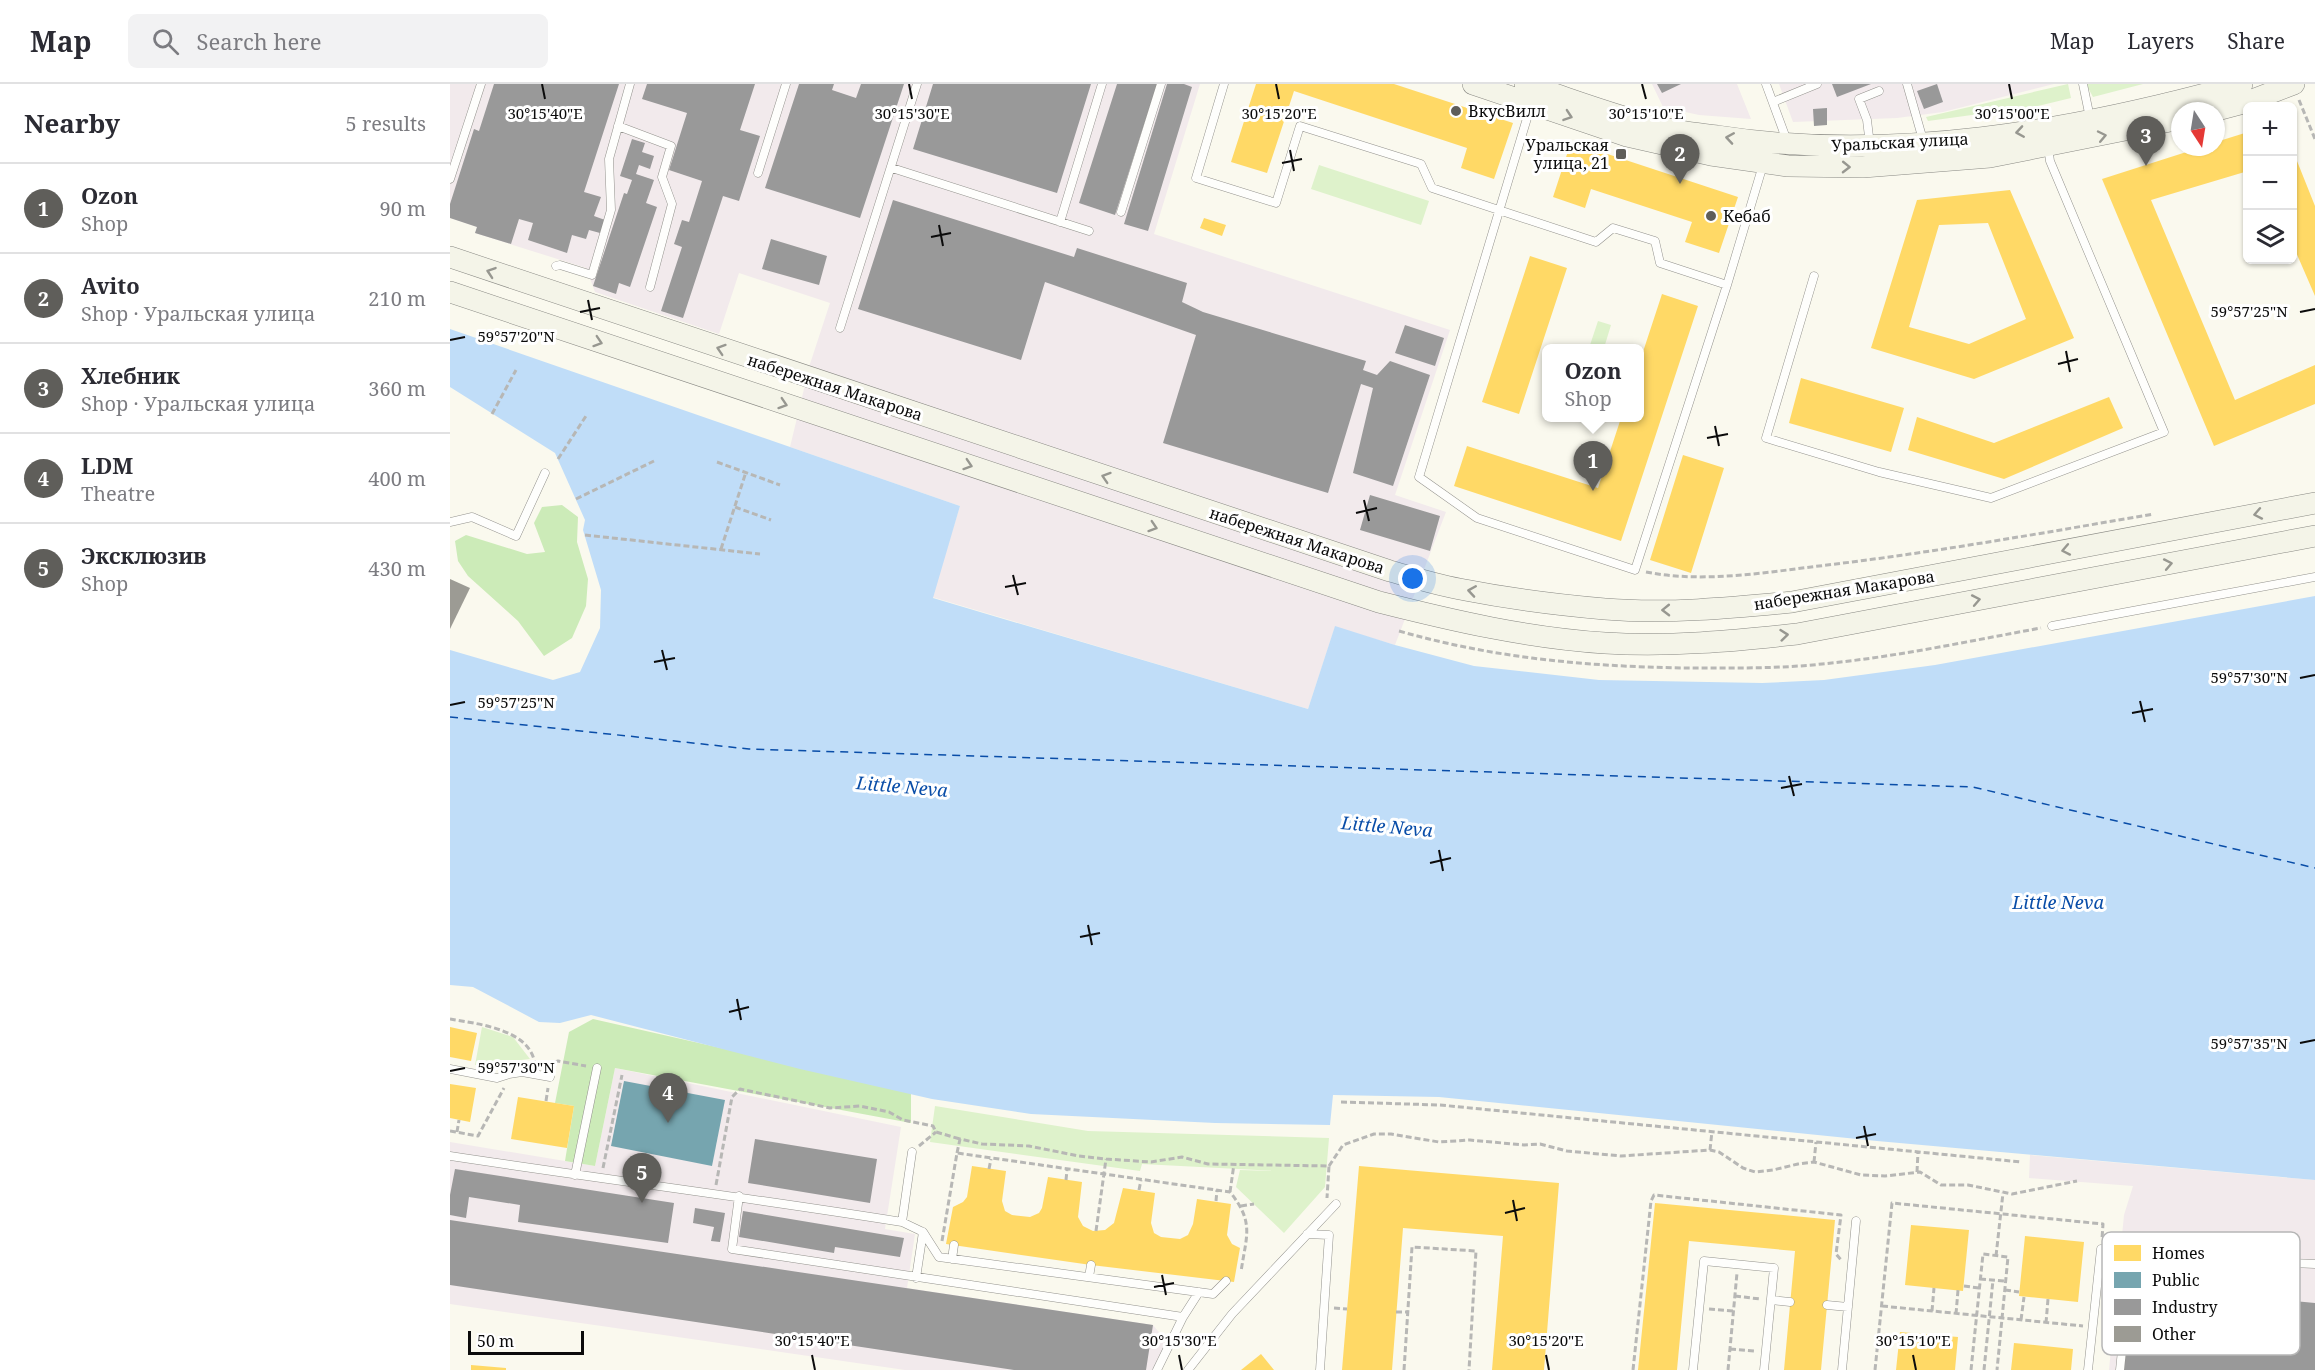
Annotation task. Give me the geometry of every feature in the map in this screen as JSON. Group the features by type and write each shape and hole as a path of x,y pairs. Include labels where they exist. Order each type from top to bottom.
{"main road":[{"name":"Уральская улица","path":"1473,84 1533,90 1638,139 1711,155 1764,153 1788,144 1870,146 1986,138 2203,97 2242,84"},
{"name":"Уральская улица","path":"2203,97 2247,102 2296,92"},
{"name":"Уральская улица","path":"1764,153 1788,166 1863,167 1935,162 1990,157 2048,147 2171,121"},
{"name":"набережная Макарова","path":"450,257 1390,571 1463,590 1606,609 1662,611 1724,609 1803,600 2315,503"},
{"name":"набережная Макарова","path":"450,292 1379,602 1457,622 1525,634 1604,643 1663,644 1726,641 1808,632 2315,536"}],"lane":[{"path":"450,179 481,84"},
{"path":"556,266 560,265 592,275 611,210 609,159 630,84"},
{"path":"758,173 786,84"},
{"path":"840,328 917,84"},
{"path":"1059,222 1102,84"},
{"path":"1121,212 1161,84"},
{"path":"1224,84 1196,178 1276,203 1300,126 1421,164 1432,188 1596,242 1613,228 1655,241 1660,263 1727,285"},
{"path":"1766,84 1788,144 1788,166"},
{"path":"1773,102 1817,84"},
{"path":"1907,84 1924,143"},
{"path":"2083,84 2090,119"},
{"path":"1533,90 1500,210 1419,477 1477,518 1635,570 1727,285 1764,153"},
{"path":"1870,146 1867,120 1859,99 1879,91"},
{"path":"618,126 671,146 662,177 672,204 650,287"},
{"path":"1814,276 1766,438 1879,472 1991,498 2164,432 2050,161 2048,147"},
{"path":"892,168 1089,231"},
{"path":"450,522 472,517 516,536 545,473"},
{"path":"2052,626 2315,577"},
{"path":"575,1175 597,1068"},
{"path":"450,1069 497,1077 522,1072 550,1077"},
{"path":"902,1222 912,1152"},
{"path":"450,1156 601,1179 715,1192 902,1222 923,1232 939,1257 1213,1294 1226,1281"},
{"path":"739,1196 732,1250 1183,1317"},
{"path":"1188,1370 1233,1314 1336,1204"},
{"path":"1842,1370 1856,1221"},
{"path":"916,1278 923,1232"},
{"path":"1307,1234 1329,1235 1320,1370"},
{"path":"952,1259 954,1245"},
{"path":"2088,1370 2101,1249"},
{"path":"1693,1370 1704,1261 1774,1268 1764,1370"},
{"path":"2300,1263 2315,1264"},
{"path":"1089,1277 1091,1265"},
{"path":"1157,1370 1183,1317 1199,1292"},
{"path":"1771,1300 1790,1302"},
{"path":"1827,1305 1848,1307"},
{"path":"2120,1370 2122,1355"}],"path":[{"path":"2296,92 2315,139"},
{"path":"492,414 516,370"},
{"path":"558,459 586,416"},
{"path":"576,500 654,461"},
{"path":"717,462 780,485"},
{"path":"721,549 746,472"},
{"path":"735,507 771,520"},
{"path":"1635,570 1667,576 1758,574 1867,560 2158,513"},
{"path":"585,535 760,554"},
{"path":"450,1019 484,1026 520,1038 534,1058 536,1075"},
{"path":"536,1075 546,1064 558,1061 597,1068"},
{"path":"601,1179 622,1075"},
{"path":"450,1131 478,1136 507,1081"},
{"path":"546,1101 548,1088"},
{"path":"715,1192 732,1097 740,1089 831,1108 860,1106 889,1112 903,1120 933,1126 936,1132 982,1144 1029,1146 1078,1156 1151,1162 1182,1157 1208,1164 1329,1166"},
{"path":"1341,1102 1440,1105 2021,1162"},
{"path":"457,1132 459,1120"},
{"path":"1710,1150 1712,1131"},
{"path":"912,1152 936,1132"},
{"path":"1325,1215 1329,1166 1343,1145 1374,1134 1390,1134 1439,1142 1470,1140 1524,1145 1540,1144 1567,1151 1621,1156 1710,1150 1719,1152 1743,1168 1755,1172 1814,1162 1861,1175 1884,1176 1917,1172 1941,1185 1968,1185 2003,1194 2028,1192 2077,1181"},
{"path":"939,1257 960,1139"},
{"path":"1814,1162 1816,1142"},
{"path":"1917,1172 1918,1152"},
{"path":"957,1153 1230,1192 1241,1206 1248,1222 1241,1272"},
{"path":"989,1169 991,1158"},
{"path":"1096,1232 1106,1159"},
{"path":"1230,1192 1234,1164"},
{"path":"1066,1180 1067,1169"},
{"path":"1139,1190 1141,1179"},
{"path":"1216,1201 1217,1190"},
{"path":"1996,1256 2003,1194"},
{"path":"1875,1370 1892,1203 2103,1224 2102,1232"},
{"path":"1241,1206 1254,1204"},
{"path":"2101,1249 2102,1236"},
{"path":"1404,1370 1412,1247 1476,1251 1469,1370"},
{"path":"1971,1370 1983,1254 2008,1257 1997,1370"},
{"path":"1728,1370 1738,1264"},
{"path":"1980,1279 2005,1281"},
{"path":"1984,1370 1993,1280"},
{"path":"1964,1286 1979,1288"},
{"path":"1932,1311 1934,1288"},
{"path":"1956,1314 1958,1290"},
{"path":"2005,1290 2019,1292"},
{"path":"1735,1296 1771,1300"},
{"path":"2021,1320 2024,1297"},
{"path":"2046,1323 2048,1299"},
{"path":"1882,1306 2093,1327"},
{"path":"1334,1308 1347,1309"},
{"path":"1699,1308 1734,1311"},
{"path":"1396,1312 1407,1312"},
{"path":"1730,1349 1766,1352"}],"shaded area":[{"path":"450,84 1200,84 1154,234 1450,330 1395,495 1446,512 1395,645 1335,627 1308,709 932,597 960,506 790,447 810,364 830,303 739,273 719,334 595,292 586,268 475,233 477,227 450,218"},
{"path":"1652,84 1737,84 1751,119 1699,115 1663,107"},
{"path":"1779,84 2054,84 1943,112 1897,118 1793,122"},
{"path":"615,1068 901,1127 885,1229 915,1234 907,1288 1153,1325 1166,1341 1158,1370 905,1370 450,1304 450,1142 595,1166"},
{"path":"2030,1155 2315,1180 2315,1370 2109,1370 2110,1355 2300,1355 2300,1232 2122,1232 2124,1215 2133,1186 2029,1178"}],"green space":[{"path":"2068,84 2071,98 2038,106 1928,121 1926,117"},
{"path":"2086,84 2143,84 2093,97"},
{"path":"1319,165 1429,201 1421,225 1311,189"},
{"path":"1598,321 1611,325 1605,344 1590,344"},
{"path":"562,505 578,517 577,542 588,579 586,606 572,638 544,656 518,621 468,576 458,561 455,541 466,535 527,554 545,552 534,523 542,507"},
{"path":"593,1019 911,1091 911,1123 615,1068 595,1166 565,1161 574,1106 555,1103 569,1032"},
{"path":"482,1027 513,1037 530,1059 475,1065"},
{"path":"935,1106 1088,1131 1329,1138 1325,1187 1284,1233 1236,1187 1240,1170 1276,1171 1142,1164 1140,1171 930,1142"}],"water":[{"name":"Little Neva","path":"450,329 960,506 933,598 1308,709 1335,626 1474,666 1599,680 1762,683 1824,680 1935,665 2315,596 2315,1180 1877,1141 1439,1097 1333,1095 1330,1125 1215,1123 1031,1114 932,1099 800,1069 591,1015 560,1023 539,1022 473,987 450,985 450,650 553,680 580,672 600,628 601,590 583,530 585,520 555,453 450,387"}],"building: Homes":[{"path":"1256,84 1394,84 1513,123 1494,179 1461,168 1467,148 1294,91 1267,173 1231,162"},
{"path":"2243,134 2243,172 2151,200 2235,400 2315,365 2315,404 2214,446 2102,179 2174,156 2225,156 2225,139"},
{"path":"1571,142 1738,197 1719,253 1685,242 1692,222 1591,189 1585,208 1553,197"},
{"path":"2297,161 2315,206 2315,296 2297,255"},
{"path":"2010,190 2074,338 1974,379 1871,348 1917,200","holes":["1988,223 2026,319 1969,344 1909,327 1939,225"]},
{"path":"1204,218 1226,225 1222,236 1200,228"},
{"path":"1530,256 1567,268 1519,414 1482,402"},
{"path":"1662,294 1698,306 1621,541 1454,486 1467,446 1598,488 1620,422 1644,422 1644,349"},
{"path":"1801,378 1904,408 1891,452 1789,423"},
{"path":"2109,397 2123,428 2004,479 1908,450 1917,417 1994,443"},
{"path":"1683,455 1724,468 1691,573 1650,560"},
{"path":"450,1027 477,1033 471,1061 450,1057"},
{"path":"450,1084 476,1088 470,1122 450,1118"},
{"path":"518,1097 574,1106 567,1148 511,1139"},
{"path":"972,1166 1006,1171 1002,1201 1005,1211 1012,1215 1030,1217 1039,1213 1048,1177 1082,1182 1078,1217 1083,1226 1093,1231 1105,1230 1114,1223 1123,1188 1155,1193 1151,1223 1154,1233 1161,1237 1180,1239 1188,1235 1193,1224 1197,1199 1231,1204 1227,1235 1232,1244 1240,1248 1234,1282 1091,1265 946,1244 953,1207 967,1197"},
{"path":"1359,1166 1559,1183 1544,1370 1492,1370 1503,1236 1403,1228 1392,1370 1342,1370"},
{"path":"1655,1203 1835,1220 1821,1370 1784,1370 1795,1251 1689,1241 1677,1370 1638,1370"},
{"path":"1911,1225 1969,1230 1963,1291 1905,1285"},
{"path":"2025,1236 2084,1242 2078,1302 2019,1296"},
{"path":"1900,1332 1958,1337 1955,1370 1896,1370"},
{"path":"2014,1343 2073,1349 2071,1370 2011,1370"},
{"path":"1261,1354 1274,1370 1241,1370"},
{"path":"471,1365 506,1368 506,1370 471,1370"}],"building: Public":[{"path":"624,1081 725,1100 712,1166 611,1146"}],"building: Industry":[{"path":"494,84 619,84 584,192 601,197 594,216 605,220 600,233 589,230 586,239 572,235 567,253 528,240 533,223 519,219 511,244 475,233 477,227 450,218 450,204 474,129 479,131"},
{"path":"647,84 755,84 740,130 760,136 739,201 723,196 683,318 661,311 682,247 674,244 682,220 689,222 702,181 669,170 687,113 642,99"},
{"path":"799,84 834,84 832,90 856,98 861,84 904,84 860,218 765,188"},
{"path":"933,84 1091,84 1057,193 913,149"},
{"path":"1117,84 1157,84 1115,215 1079,203"},
{"path":"1167,84 1184,84 1192,87 1148,231 1124,224"},
{"path":"1657,84 1681,84 1662,93"},
{"path":"1832,84 1871,84 1837,97"},
{"path":"1937,84 1943,102 1924,109 1917,91"},
{"path":"1827,108 1827,125 1814,126 1813,109"},
{"path":"632,139 645,143 642,152 654,156 650,169 639,165 636,174 654,180 646,203 657,207 630,287 619,283 616,294 593,286 624,193 627,194 632,180 620,176"},
{"path":"893,200 1074,257 1077,248 1187,283 1182,302 1203,312 1366,361 1363,370 1377,375 1390,361 1430,375 1393,486 1353,473 1373,388 1361,384 1328,493 1163,443 1196,335 1045,282 1021,360 858,309"},
{"path":"771,239 827,256 819,285 762,269"},
{"path":"1405,325 1444,338 1435,366 1395,353"},
{"path":"1370,495 1440,516 1430,551 1360,530"},
{"path":"755,1139 877,1159 870,1203 748,1183"},
{"path":"455,1169 674,1203 668,1243 518,1222 520,1205 469,1197 466,1218 450,1215 450,1195"},
{"path":"695,1208 725,1213 720,1242 711,1241 714,1227 693,1223"},
{"path":"743,1211 904,1238 900,1257 835,1247 834,1253 739,1237"},
{"path":"450,1220 1153,1325 1146,1370 1014,1370 450,1285"},
{"path":"2300,1302 2315,1303 2315,1370 2124,1370 2126,1355 2300,1355"}],"building: Other":[{"path":"450,579 470,588 450,629"}],"ferry route":[{"path":"450,717 749,749 1973,787 2315,868"}],"place":[{"name":"ВкусВилл","path":"1456,111"},
{"name":"Уральская улица, 21","path":"1621,154"},
{"name":"Хлебник","path":"2146,166"},
{"name":"Avito","path":"1680,184"},
{"name":"Кебаб","path":"1711,216"},
{"name":"Ozon","path":"1593,491"},
{"name":"LDM","path":"668,1123"},
{"name":"Эксклюзив","path":"642,1203"}]}
